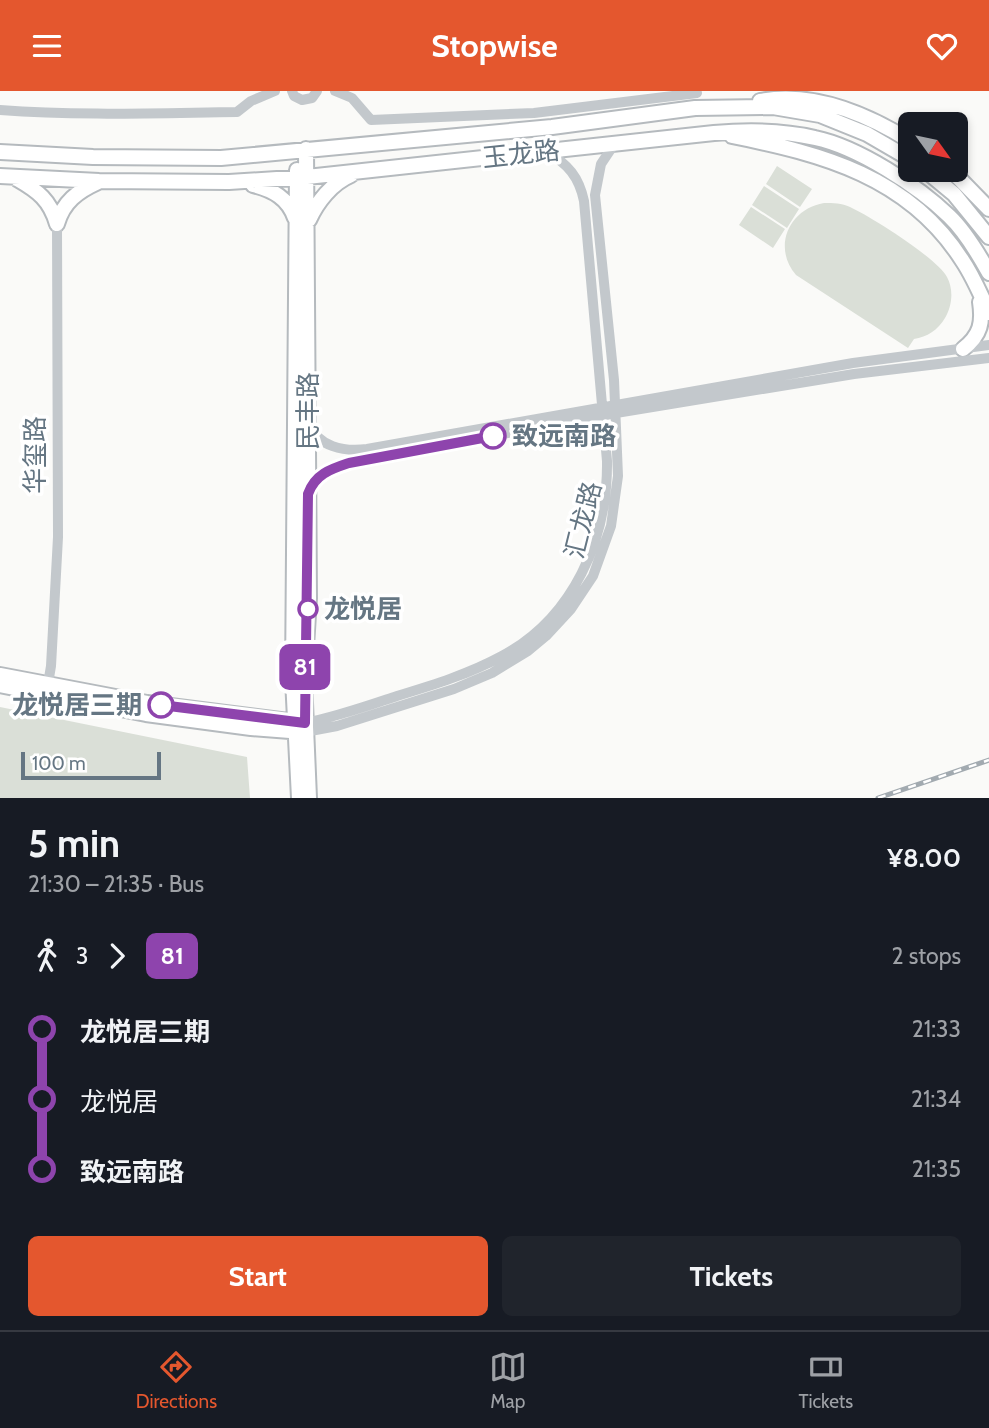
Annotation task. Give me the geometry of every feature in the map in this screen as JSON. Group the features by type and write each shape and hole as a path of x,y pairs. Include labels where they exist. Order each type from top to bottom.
{"main road":[{"name":"玉龙路","path":"0,152 93,157 221,158 552,127 696,97 727,107 774,107 820,115 867,134 898,152"},
{"path":"727,107 781,97 808,99 858,114 898,135"},
{"name":"玉龙路","path":"6,177 238,182 302,178 714,133 749,130 785,132 818,138 852,152 919,190 951,217 989,273"},
{"path":"714,133 805,151 875,180 924,215 944,236 962,260 989,313"},
{"name":"民丰路","path":"299,798 302,150"},
{"path":"238,182 267,188 280,195 302,223 325,195 344,178 361,171"},
{"path":"6,177 41,194 48,201 57,224"},
{"path":"57,224 61,212 71,199 99,181"},
{"path":"940,182 954,194 989,237"},
{"path":"963,182 989,209"},
{"name":"民丰路","path":"302,223 308,494 300,728 309,798"},
{"path":"963,349 981,328 979,290"},
{"path":"0,675 300,728"},
{"path":"0,685 146,714 300,728"}],"street":[{"path":"0,110 114,114 237,112 251,101 275,91"},
{"path":"292,91 294,96 302,100 312,98 317,91"},
{"path":"335,91 352,97 371,120 534,113 696,97"},
{"name":"汇龙路","path":"610,409 595,195 601,164 615,143"},
{"name":"汇龙路","path":"300,728 337,726 474,681 528,651 559,623 593,576 611,526 618,476 582,189 573,172 561,160 547,152"},
{"name":"华玺路","path":"47,684 51,672 58,537 57,224"},
{"path":"308,494 320,475 349,463 610,409 853,363 989,345"},
{"path":"308,422 311,430 325,443 345,450 355,450 610,409 854,374 989,358"}],"shaded area":[{"path":"777,166 812,189 800,207 766,184"},
{"path":"764,186 799,209 787,228 752,205"},
{"path":"824,203 844,205 860,212 903,239 941,269 951,287 951,303 936,329 928,335 914,339 908,348 796,275 785,253 788,231 801,213"},
{"path":"751,207 785,229 773,248 739,225"},
{"path":"0,707 247,757 250,798 0,798"}],"railway":[{"path":"878,798 989,760"}],"bus line":[{"name":"81","path":"161,705 305,723 304,678 309,598 308,494 311,487 320,475 349,463 493,436"}],"place":[{"name":"致远南路","path":"493,436"},
{"name":"龙悦居","path":"308,609"},
{"name":"龙悦居三期","path":"161,705"}]}
